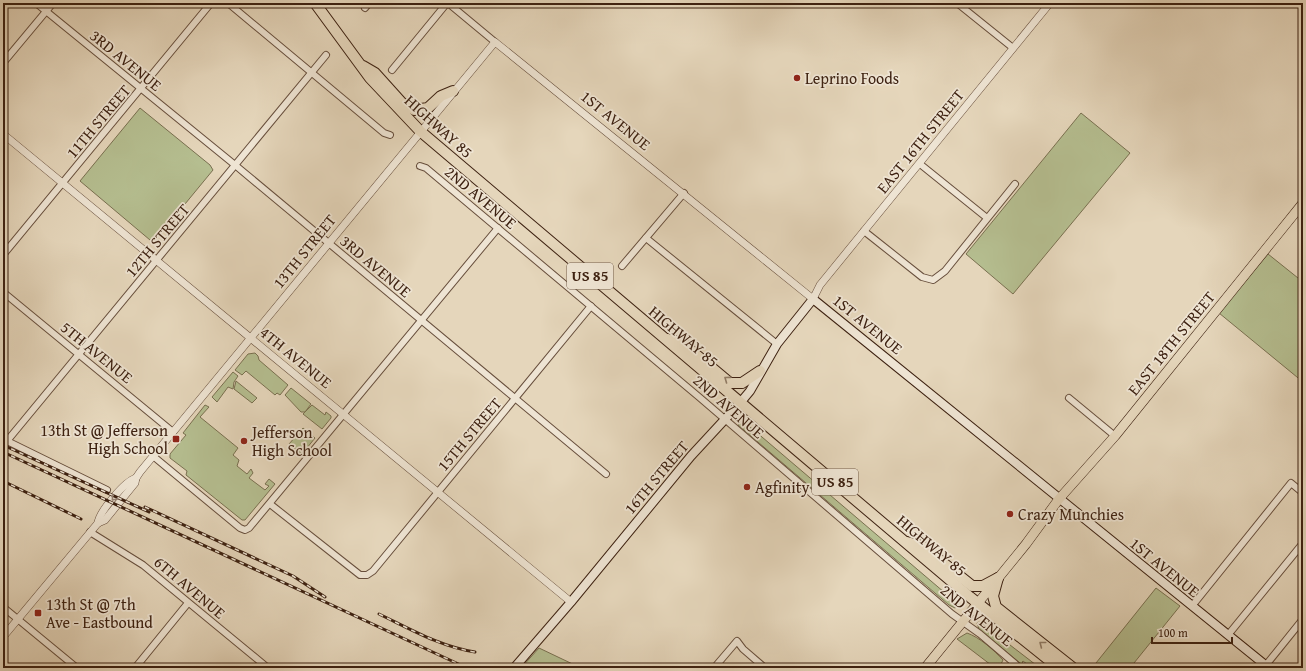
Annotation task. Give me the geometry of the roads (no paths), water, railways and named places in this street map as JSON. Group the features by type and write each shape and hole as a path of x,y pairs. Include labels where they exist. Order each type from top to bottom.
{"highway":[{"name":"HIGHWAY 85","path":"315,3 359,64 383,93 420,131 977,603 1059,668"},
{"path":"359,64 375,73 402,103 414,110 428,108 441,96 453,91"},
{"path":"665,339 682,342 730,383 742,383 760,372"},
{"path":"905,542 922,546 972,586 983,586 998,578"},
{"path":"998,578 992,596 996,607 1073,668"}],"main road":[{"name":"EAST 18TH STREET","path":"925,668 1031,539 1059,499 1115,436 1303,203"},
{"name":"16TH STREET","path":"514,668 571,602 691,456 726,420 750,391 777,344 813,299"},
{"name":"1ST AVENUE","path":"813,299 1268,667"}],"street":[{"name":"3RD AVENUE","path":"36,3 235,165 606,474"},
{"path":"3,63 53,3"},
{"name":"11TH STREET","path":"3,255 211,3"},
{"path":"228,3 384,133 390,135"},
{"path":"392,70 447,3"},
{"name":"1ST AVENUE","path":"447,3 684,193 813,299"},
{"path":"957,3 1013,48"},
{"name":"EAST 16TH STREET","path":"813,299 820,285 864,230 920,164 1050,3"},
{"name":"13TH STREET","path":"3,637 98,523 99,517 115,496 129,480 136,478 420,131 495,42"},
{"name":"12TH STREET","path":"5,440 79,354 326,55"},
{"name":"4TH AVENUE","path":"3,134 571,602"},
{"path":"920,164 987,218"},
{"name":"2ND AVENUE","path":"420,166 426,168 498,228 963,622 991,642 1020,668"},
{"path":"864,230 922,277 928,280 934,280 945,270 1015,184"},
{"path":"622,266 684,193"},
{"path":"153,456 240,528 245,530 250,528 498,228"},
{"path":"646,238 777,344"},
{"name":"5TH AVENUE","path":"3,292 173,432"},
{"name":"15TH STREET","path":"270,504 360,575 373,571 591,306"},
{"path":"1069,398 1115,436"},
{"path":"5,440 107,490"},
{"path":"1192,606 1291,483 1303,493"},
{"name":"6TH AVENUE","path":"90,532 143,565 268,668"},
{"path":"1228,635 1303,543"},
{"path":"135,668 188,603"},
{"path":"3,607 77,668"},
{"path":"1268,667 1303,619"},
{"path":"714,668 737,641 756,662 764,668"}],"waterway":[{"path":"1025,663 1031,668"}],"railway":[{"path":"3,445 149,512"},
{"path":"3,452 467,668"},
{"path":"3,481 81,519"},
{"path":"145,507 293,576 325,597"},
{"path":"379,614 438,642 462,650 475,652"}],"place":[{"name":"Leprino Foods","path":"797,78"},
{"name":"13th St @ Jefferson High School","path":"176,439"},
{"name":"Jefferson High School","path":"244,441"},
{"name":"Agfinity","path":"747,487"},
{"name":"Crazy Munchies","path":"1010,514"},
{"name":"13th St @ 7th Ave - Eastbound","path":"38,613"}]}
